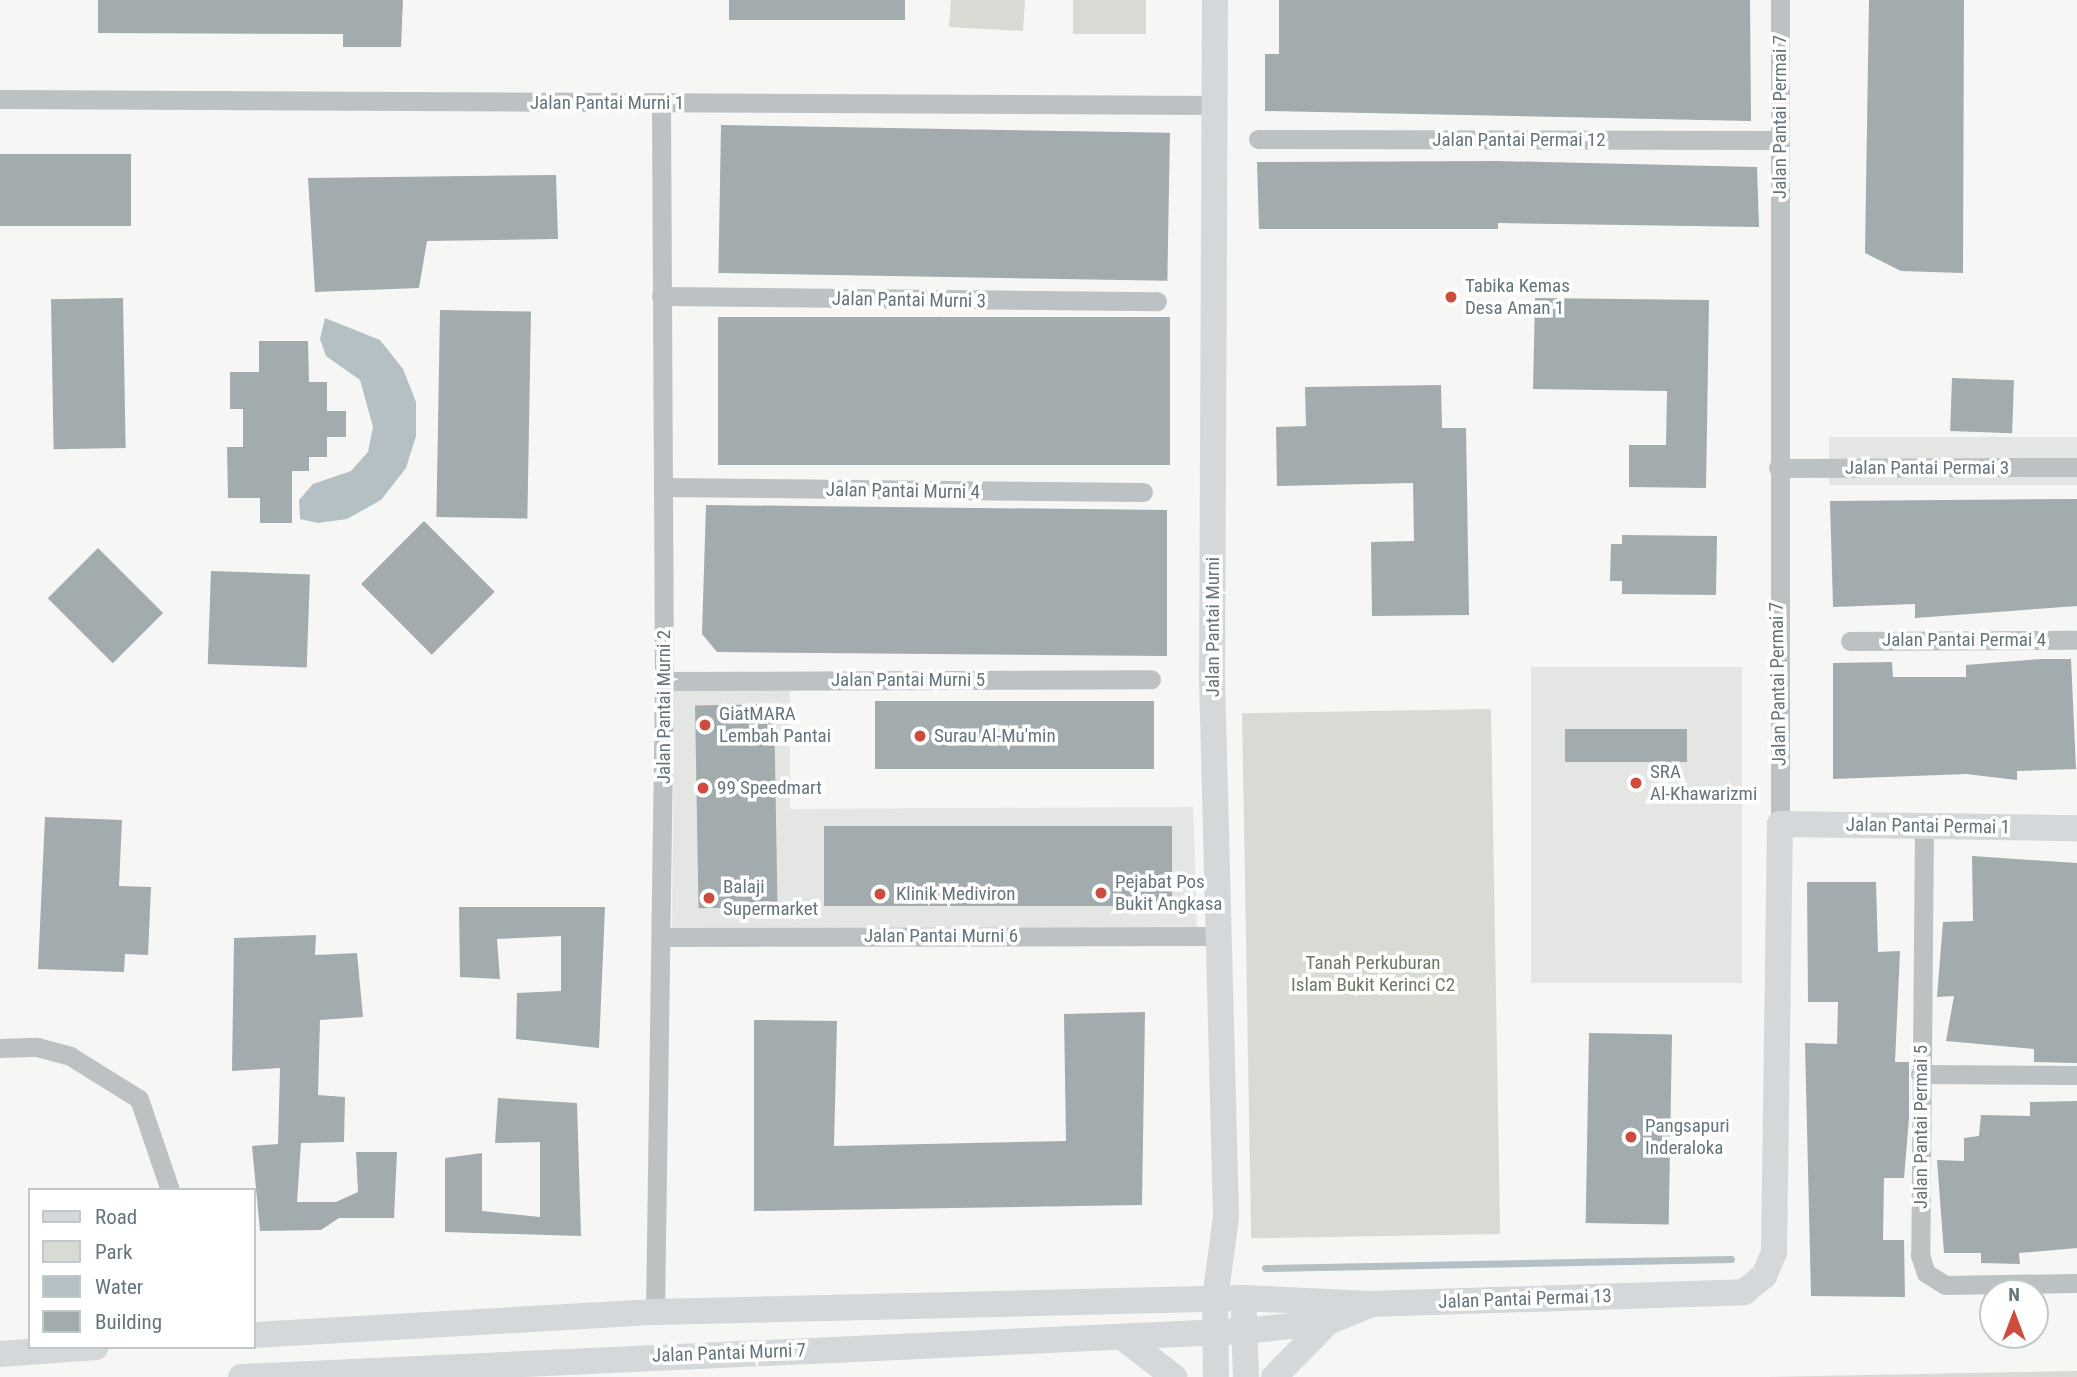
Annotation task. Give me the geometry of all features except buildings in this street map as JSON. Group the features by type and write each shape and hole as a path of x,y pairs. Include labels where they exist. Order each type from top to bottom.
{"street":[{"name":"Jalan Pantai Murni","path":"1215,0 1212,678 1226,1254 1215,1299 1216,1377"},
{"name":"Jalan Pantai Permai 7","path":"1681,1293 1744,1292 1764,1276 1774,1253 1780,824 1780,0"},
{"name":"Jalan Pantai Murni 1","path":"0,99 1215,105"},
{"name":"Jalan Pantai Murni 2","path":"655,1312 664,681 661,102"},
{"name":"Jalan Pantai Permai 12","path":"1258,139 1780,141"},
{"name":"Jalan Pantai Murni 3","path":"661,296 1157,302"},
{"name":"Jalan Pantai Permai 3","path":"1778,468 2077,467"},
{"name":"Jalan Pantai Murni 4","path":"664,487 1143,492"},
{"name":"Jalan Pantai Permai 4","path":"1850,641 2077,640"},
{"name":"Jalan Pantai Murni 5","path":"664,681 1151,679"},
{"name":"Jalan Pantai Permai 1","path":"1780,824 2077,828"},
{"name":"Jalan Pantai Permai 5","path":"1924,827 1920,1255 1926,1273 1945,1284 2077,1283"},
{"name":"Jalan Pantai Murni 6","path":"662,937 1220,936"},
{"path":"0,1048 37,1046 70,1056 139,1099 169,1188"},
{"path":"1920,1074 2077,1075"},
{"name":"Jalan Pantai Murni","path":"1226,1254 1243,1298 1246,1377"},
{"name":"Jalan Pantai Permai 13","path":"1215,1299 1370,1304 1681,1293"},
{"path":"256,1335 655,1312 1215,1299"},
{"name":"Jalan Pantai Permai 13","path":"1216,1333 1328,1322 1370,1304"},
{"path":"1274,1377 1328,1322"},
{"name":"Jalan Pantai Murni 7","path":"241,1377 1216,1333"},
{"path":"1122,1337 1174,1377"},
{"path":"0,1354 69,1349"}],"shaded area":[{"path":"1829,437 2077,437 2077,485 1829,485"},
{"name":"SRA Al-Khawarizmi","path":"1531,667 1742,667 1742,983 1531,983"},
{"path":"790,688 790,809 1193,807 1197,927 672,928 674,689"}],"green space":[{"path":"951,0 1025,0 1023,31 949,27"},
{"path":"1073,0 1146,0 1146,34 1073,34"},
{"name":"Tanah Perkuburan Islam Bukit Kerinci C2","path":"1491,709 1500,1234 1251,1238 1242,713"},
{"path":"2077,1371 2077,1377 1768,1377"}],"water":[{"path":"325,318 380,340 403,369 416,402 416,436 406,468 381,500 347,519 318,523 300,519 299,500 313,484 351,471 368,452 373,427 360,380 326,356 320,339"}],"waterway":[{"path":"1265,1268 1731,1259"}],"place":[{"name":"Tabika Kemas Desa Aman 1","path":"1451,297"},
{"name":"GiatMARA Lembah Pantai","path":"705,725"},
{"name":"Surau Al-Mu'min","path":"920,736"},
{"name":"SRA Al-Khawarizmi","path":"1636,783"},
{"name":"99 Speedmart","path":"703,788"},
{"name":"Pejabat Pos Bukit Angkasa","path":"1101,893"},
{"name":"Klinik Mediviron","path":"880,894"},
{"name":"Balaji Supermarket","path":"709,898"},
{"name":"Pangsapuri Inderaloka","path":"1631,1137"}]}
